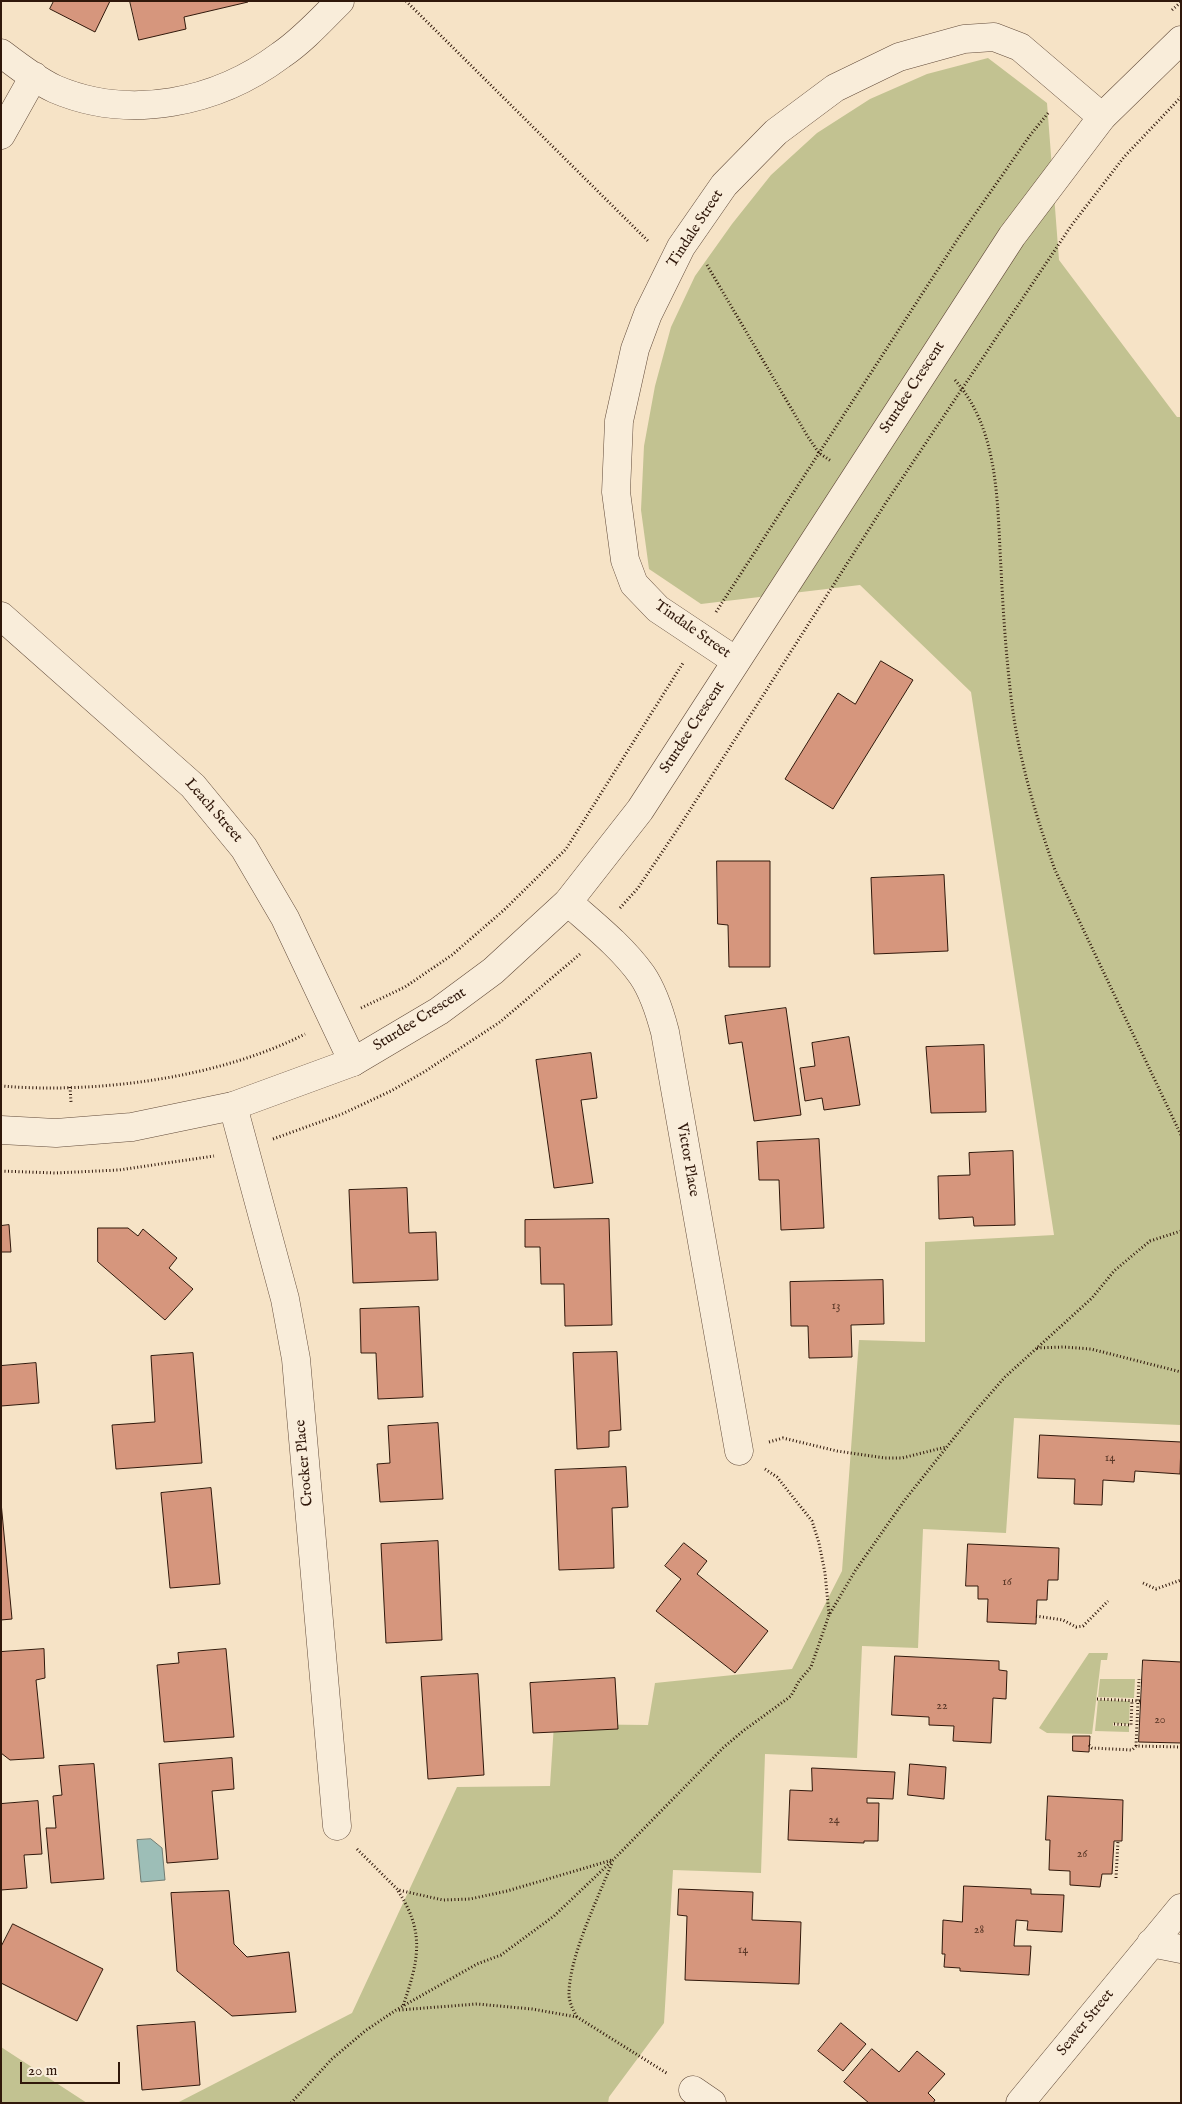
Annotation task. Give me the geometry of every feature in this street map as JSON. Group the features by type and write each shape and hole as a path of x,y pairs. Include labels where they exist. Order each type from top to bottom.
{"street":[{"path":"1,53 55,89 102,103 153,105 179,102 231,85 280,56 302,38 340,1"},
{"name":"Tindale Street","path":"736,661 658,610 634,584 625,560 616,492 619,421 635,349 648,314 681,247 724,185 776,132 835,88 899,57 964,38 994,37 1020,47 1102,117"},
{"name":"Sturdee Crescent","path":"1,1130 56,1133 132,1127 233,1106 353,1062 439,1011 493,971 568,902 640,810 1012,236 1102,117 1181,40"},
{"path":"1,135 34,76"},
{"name":"Leach Street","path":"1,616 193,786 244,848 285,918 353,1062"},
{"name":"Victor Place","path":"568,902 618,947 643,976 659,1012 665,1032 739,1451"},
{"name":"Crocker Place","path":"233,1106 285,1299 296,1359 337,1826"},
{"name":"Seaver Street","path":"1020,2103 1181,1908"},
{"path":"1152,1943 1181,1949"}],"path":[{"path":"406,1 659,253 681,247 699,251 819,453"},
{"path":"963,389 981,425 993,465 1011,699 1025,771 1039,824 1055,870 1181,1135"},
{"path":"291,2103 332,2059 365,2031 396,2010 477,1964 500,1955 536,1930 613,1860 723,1748 791,1696 799,1681 811,1667 829,1615 855,1571 904,1501 946,1447 1005,1377 1092,1298 1114,1271 1150,1241 1180,1230"},
{"path":"1036,1348 1091,1348 1181,1372"},
{"path":"739,1451 783,1438 837,1451 885,1458 902,1458 946,1447"},
{"path":"739,1451 777,1477 812,1521 825,1572 829,1615"},
{"path":"1143,1583 1156,1589 1181,1580"},
{"path":"1036,1616 1063,1620 1076,1627 1083,1626 1108,1601"},
{"path":"1090,1745 1092,1748 1132,1750 1136,1746 1139,1679"},
{"path":"1097,1698 1139,1701"},
{"path":"1114,1724 1131,1725 1132,1700"},
{"path":"1136,1746 1181,1748"},
{"path":"337,1826 398,1890 410,1911 418,1951 415,1972 403,2006"},
{"path":"1116,1878 1118,1840"},
{"path":"398,1890 443,1900 470,1899 613,1860"},
{"path":"578,2017 572,2008 569,1997 570,1982 579,1946 613,1860"},
{"path":"396,2010 477,2004 532,2009 578,2017 703,2096"}],"green space":[{"path":"988,58 1047,103 1059,260 1177,417 1181,417 1181,1425 1014,1418 1006,1533 923,1529 918,1648 862,1646 857,1758 765,1754 761,1873 673,1870 664,2023 609,2097 608,2103 177,2103 352,2013 457,1787 550,1786 554,1724 648,1725 655,1683 792,1669 842,1571 859,1340 925,1342 925,1242 1054,1235 971,692 860,585 701,604 649,569 641,510 644,446 655,386 671,327 695,276 732,224 771,175 817,133 870,99 927,74"},
{"path":"1089,1653 1108,1653 1107,1660 1101,1660 1092,1734 1047,1733 1039,1728"},
{"path":"1100,1679 1135,1679 1134,1698 1098,1697"},
{"path":"1098,1700 1130,1701 1129,1724 1113,1723 1113,1726 1129,1726 1129,1732 1095,1731"},
{"path":"1,2047 87,2103 1,2103"}],"water":[{"path":"151,1839 162,1848 165,1880 141,1882 137,1840"}],"building":[{"path":"54,1 110,1 95,32 50,9"},
{"path":"130,1 248,2 184,17 186,29 139,40"},
{"path":"881,661 913,680 833,809 785,779 838,693 855,704"},
{"path":"717,861 770,861 770,967 729,967 728,925 718,924"},
{"path":"944,875 948,951 874,954 871,878"},
{"path":"786,1008 801,1115 754,1121 742,1042 729,1044 725,1016"},
{"path":"849,1037 860,1105 824,1110 822,1098 805,1101 800,1068 815,1066 812,1043"},
{"path":"984,1045 986,1112 931,1113 926,1047"},
{"path":"591,1053 597,1098 581,1100 593,1183 554,1188 536,1060"},
{"path":"819,1139 824,1228 781,1230 779,1180 759,1180 757,1142"},
{"path":"1013,1151 1015,1225 974,1226 973,1217 939,1219 938,1176 970,1175 969,1153"},
{"path":"407,1188 409,1233 436,1232 438,1280 353,1283 349,1190"},
{"path":"609,1219 612,1325 565,1326 564,1284 541,1284 540,1247 525,1247 525,1220"},
{"path":"9,1225 11,1252 1,1252 1,1226"},
{"path":"98,1228 128,1228 138,1236 143,1229 177,1258 169,1268 193,1289 165,1320 98,1262"},
{"path":"883,1280 884,1324 851,1325 852,1357 809,1358 808,1326 791,1326 790,1282"},
{"path":"419,1307 423,1397 378,1399 376,1353 361,1353 360,1309"},
{"path":"617,1352 621,1430 609,1431 609,1447 577,1449 573,1353"},
{"path":"193,1353 202,1463 116,1469 112,1425 155,1422 151,1356"},
{"path":"36,1363 39,1403 1,1406 1,1366"},
{"path":"438,1423 443,1499 380,1502 377,1464 390,1463 388,1426"},
{"path":"1040,1435 1181,1442 1180,1474 1135,1471 1134,1482 1103,1480 1102,1505 1074,1504 1075,1479 1038,1478"},
{"path":"626,1467 628,1507 612,1508 614,1568 559,1570 555,1470"},
{"path":"211,1488 220,1584 170,1588 161,1493"},
{"path":"1,1502 12,1619 1,1620"},
{"path":"438,1541 442,1640 386,1643 381,1544"},
{"path":"684,1543 707,1561 697,1574 768,1631 735,1673 656,1611 681,1579 665,1566"},
{"path":"968,1544 1059,1548 1058,1580 1048,1580 1047,1600 1037,1600 1036,1624 987,1622 988,1599 978,1599 978,1586 966,1586"},
{"path":"44,1649 45,1678 36,1680 44,1758 10,1760 1,1753 1,1652"},
{"path":"226,1649 234,1737 164,1742 157,1665 179,1663 178,1653"},
{"path":"895,1656 999,1661 999,1670 1007,1671 1006,1699 993,1698 991,1743 953,1741 954,1726 929,1725 929,1717 892,1715"},
{"path":"1143,1660 1181,1662 1181,1743 1139,1742"},
{"path":"478,1674 484,1775 428,1779 421,1677"},
{"path":"615,1678 618,1729 533,1733 530,1683"},
{"path":"1073,1736 1090,1736 1089,1752 1073,1751"},
{"path":"232,1758 234,1789 212,1791 218,1859 167,1863 159,1764"},
{"path":"94,1764 104,1879 51,1883 46,1828 56,1828 53,1796 62,1795 59,1766"},
{"path":"910,1764 946,1767 944,1799 908,1795"},
{"path":"812,1768 895,1772 893,1799 867,1798 867,1803 879,1803 878,1841 864,1841 864,1843 788,1840 790,1790 812,1791"},
{"path":"1048,1796 1123,1800 1122,1841 1114,1841 1112,1874 1102,1874 1100,1887 1070,1885 1070,1871 1049,1870 1050,1840 1046,1840"},
{"path":"38,1801 42,1854 24,1855 27,1888 1,1890 1,1804"},
{"path":"964,1886 1031,1889 1031,1894 1064,1895 1062,1932 1027,1930 1028,1921 1016,1920 1014,1946 1031,1946 1029,1975 960,1971 960,1968 944,1967 945,1954 942,1954 943,1920 962,1922"},
{"path":"679,1889 753,1892 752,1920 801,1922 799,1984 685,1980 687,1916 678,1915"},
{"path":"229,1891 234,1944 247,1957 289,1952 296,2012 232,2016 177,1971 171,1893"},
{"path":"13,1924 103,1969 77,2021 1,1983 1,1947"},
{"path":"195,2022 200,2085 142,2090 137,2026"},
{"path":"841,2023 866,2044 843,2071 818,2051"},
{"path":"872,2049 899,2072 917,2051 945,2074 928,2093 935,2100 933,2103 869,2103 844,2082"}]}
